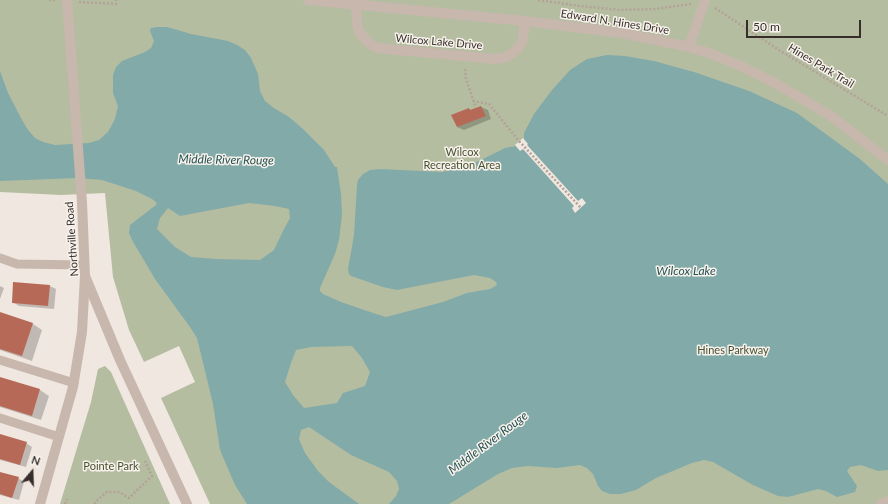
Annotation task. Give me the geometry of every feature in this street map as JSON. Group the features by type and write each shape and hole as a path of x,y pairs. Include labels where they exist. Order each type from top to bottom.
{"street":[{"name":"Edward N. Hines Drive","path":"308,0 356,2 525,21 622,33 690,47 712,54 745,68 781,86 831,116 888,160"},
{"name":"Northville Road","path":"67,1 82,202 85,276 120,360 187,504"},
{"name":"Wilcox Lake Drive","path":"356,2 359,32 370,44 377,48 495,59 506,57 520,46 523,39 525,21"},
{"path":"690,47 704,3"},
{"path":"40,504 74,383 82,332 85,276"},
{"path":"881,504 888,501"}],"lane":[{"path":"0,258 17,264 84,265"},
{"path":"0,360 74,383"},
{"path":"0,418 59,437"}],"path":[{"path":"49,0 116,4 116,0"},
{"name":"Hines Park Trail","path":"538,0 620,10 655,10 704,3 717,8 779,50 888,116"},
{"path":"464,56 466,79 476,108"},
{"path":"473,101 489,104 519,141 580,208"},
{"path":"95,504 95,502 107,492 119,492 129,498 152,476 145,461"},
{"path":"66,504 67,499"}],"green space":[{"name":"Wilcox Lake","path":"0,0 888,0 888,504 210,504 161,398 195,382 179,346 144,362 129,330 113,277 105,193 61,195 0,192"},
{"name":"Pointe Park","path":"105,366 111,372 170,504 60,504 91,402 98,369"}],"water":[{"name":"Wilcox Lake","path":"167,27 191,34 228,41 245,50 251,58 258,74 260,91 265,101 289,117 303,129 324,150 335,167 337,167 342,215 339,240 320,291 323,294 341,302 386,317 443,302 467,293 490,289 497,285 496,282 490,278 474,275 397,290 383,287 351,276 348,269 354,235 358,180 363,174 370,170 380,169 442,172 473,164 505,148 516,146 524,139 524,133 534,114 552,90 570,70 587,59 607,55 625,56 654,61 694,72 749,91 797,113 860,159 888,184 888,470 878,471 861,465 850,467 847,471 857,486 855,492 837,497 826,491 818,489 788,497 778,496 753,485 713,462 704,460 692,463 656,478 636,490 621,494 610,494 602,491 593,474 587,468 580,465 557,468 528,466 512,468 498,474 449,504 389,504 396,496 399,489 397,481 389,472 351,455 309,427 301,430 299,439 305,453 318,471 329,482 359,504 247,504 235,485 220,450 213,404 197,338 155,279 129,233 130,225 157,203 136,191 102,180 78,178 0,181 0,71 8,93 22,120 35,138 55,145 89,143 99,140 108,132 115,119 118,106 113,93 113,75 116,67 122,61 151,48 154,41 150,31 151,28","holes":["249,203 289,209 290,218 274,250 260,260 191,257 175,247 157,229 160,218 168,208 180,216","352,346 362,358 370,372 365,386 343,393 337,403 304,408 293,395 285,382 296,350 311,347"]}],"pier":[{"path":"523,138 528,144 527,145 578,201 582,198 586,203 575,213 572,208 574,206 523,149 520,151 515,145"}],"building":[{"path":"481,106 486,116 457,127 451,115 469,108 470,110"},
{"path":"13,282 50,285 48,306 12,303"},
{"path":"0,312 33,323 22,356 0,349"},
{"path":"0,377 40,389 32,416 0,406"},
{"path":"0,434 27,442 20,465 0,459"},
{"path":"0,472 19,477 12,498 0,494"}],"park label":[{"name":"Wilcox Recreation Area","path":"462,158"},
{"name":"Hines Parkway","path":"733,350"}],"water label":[{"name":"Middle River Rouge","path":"226,160"},
{"name":"Middle River Rouge","path":"488,443"}]}
